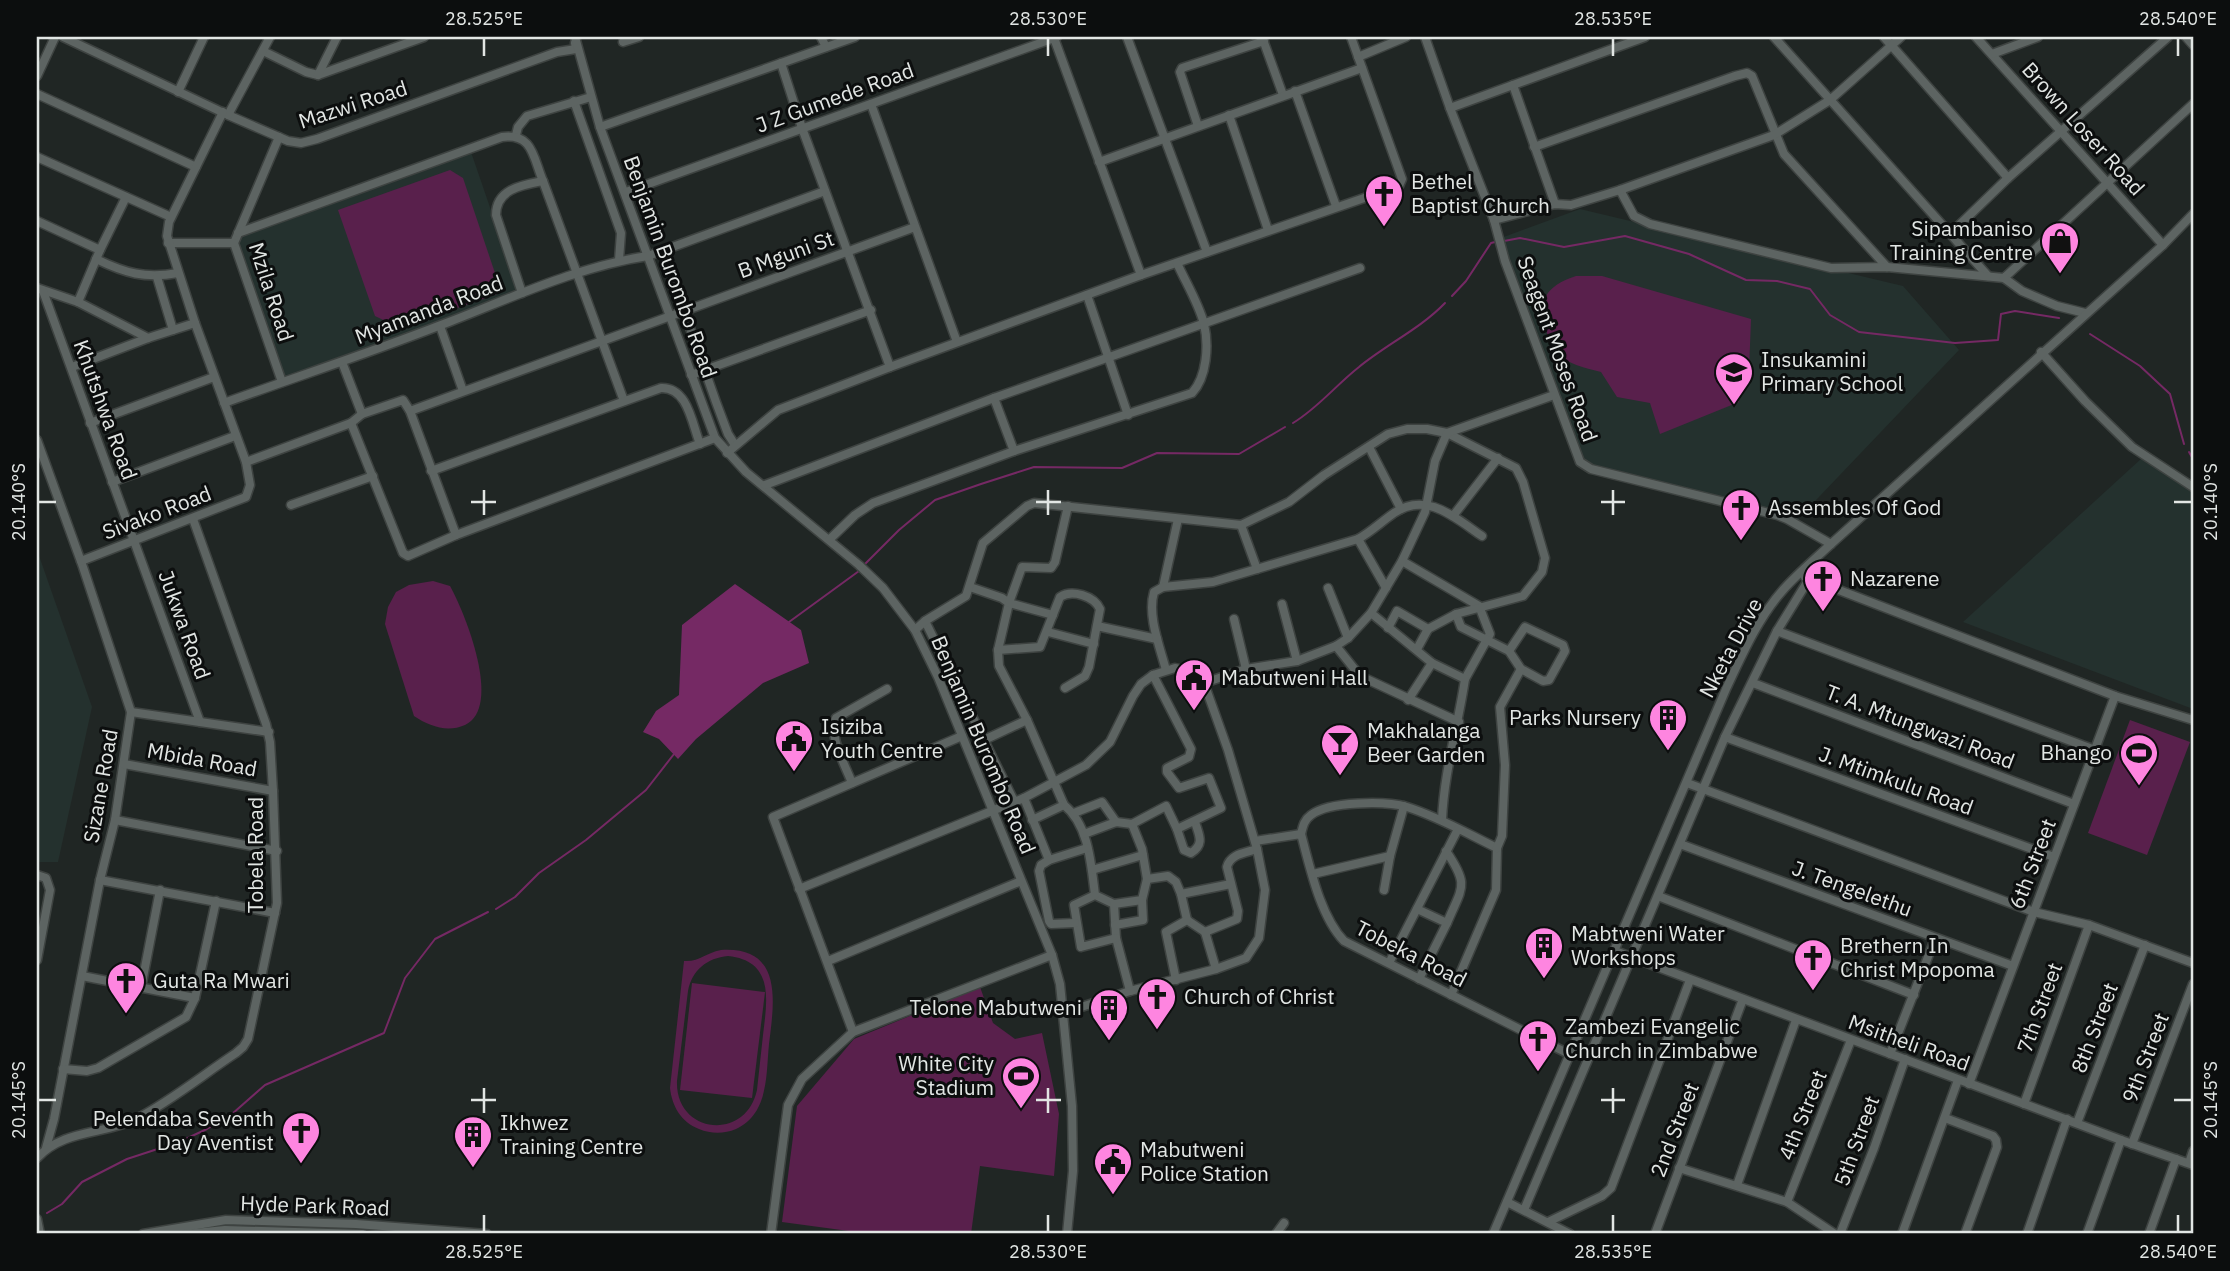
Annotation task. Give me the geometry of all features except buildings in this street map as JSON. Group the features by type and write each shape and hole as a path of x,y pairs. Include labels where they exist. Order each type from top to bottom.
{"street":[{"path":"37,76 55,37"},
{"name":"Mazwi Road","path":"63,37 226,114 279,137 301,143 558,52 576,49 575,39"},
{"path":"178,92 204,37"},
{"path":"270,37 196,167 166,229 168,243 235,436 246,462 352,423 362,414 403,400 410,411 456,535"},
{"path":"318,75 337,37"},
{"path":"263,51 318,75 424,37"},
{"path":"623,42 639,37"},
{"path":"821,37 826,47"},
{"path":"600,127 855,37"},
{"path":"1056,37 1141,275"},
{"name":"J Z Gumede Road","path":"626,192 1056,37"},
{"path":"1127,37 1207,252"},
{"path":"727,453 773,412 1141,275 1399,186 1402,182 1351,37"},
{"path":"1358,57 1406,37"},
{"name":"Seagent Moses Road","path":"1425,37 1494,220 1505,261 1554,395 1584,467 1777,515 1831,544"},
{"path":"1450,108 1645,37"},
{"path":"1774,37 1988,276"},
{"path":"1884,37 2008,178"},
{"path":"1494,220 1555,204 1571,205 1774,135 1830,100 1901,37"},
{"name":"Brown Loser Road","path":"1976,37 2163,245"},
{"path":"1992,54 2038,37"},
{"path":"1950,234 2008,178 2168,37"},
{"path":"2186,37 2193,45"},
{"name":"Benjamin Burombo Road","path":"575,39 600,127 715,438 746,472 830,538 883,588 915,630 938,677 1052,955 1060,984 1072,1106 1073,1171 1067,1234"},
{"path":"1198,126 1180,72 1182,68 1263,39 1283,95"},
{"path":"781,63 802,128 890,367"},
{"path":"1099,162 1362,68"},
{"path":"1534,147 1742,73 1752,76 1784,154 1887,267"},
{"path":"1513,85 1555,204"},
{"path":"1295,91 1336,206"},
{"path":"37,94 196,167"},
{"path":"516,135 518,127 527,116 591,97"},
{"path":"574,101 621,233 619,260"},
{"path":"871,104 957,342"},
{"path":"2004,278 2193,104"},
{"path":"1229,115 1268,230"},
{"path":"238,233 502,137 516,135 528,145 543,181 624,401"},
{"name":"Mzila Road","path":"279,137 234,243 282,382"},
{"path":"37,158 171,217"},
{"path":"522,293 496,215 496,207 503,194 523,185 543,181"},
{"path":"1620,190 1634,216 1650,224 1831,268 1887,267 2004,278 2022,291 2057,306 2085,313"},
{"name":"Myamanda Road","path":"224,403 440,326 522,293 619,260 649,256 825,191"},
{"path":"78,302 126,197"},
{"name":"Nketa Drive","path":"1493,1234 1726,689 1747,645 1772,604 1831,544 2041,352 2163,245 2193,214"},
{"path":"37,221 100,250"},
{"name":"B Mguni St","path":"410,411 915,227"},
{"path":"168,243 234,243"},
{"path":"663,251 704,371 734,445"},
{"path":"96,259 130,273 157,277 178,273"},
{"path":"830,538 873,503 1014,451 1192,393 1200,381 1206,356 1204,324 1177,263"},
{"path":"765,485 994,398 1360,268"},
{"path":"157,277 173,330"},
{"path":"40,289 78,302 148,338"},
{"name":"Khutshwa Road","path":"40,289 72,367 90,423 135,541"},
{"path":"1087,295 1128,415"},
{"path":"691,375 871,310"},
{"path":"72,367 195,323"},
{"path":"440,326 463,391"},
{"path":"2041,352 2085,401 2133,447 2193,487"},
{"path":"342,362 362,414"},
{"path":"90,423 214,377"},
{"path":"431,471 661,388 679,392 700,444"},
{"path":"1204,683 1246,669 1297,661 1336,646 1348,638 1371,613 1402,561 1427,504 1435,461 1447,433 1554,395"},
{"path":"994,398 1014,451"},
{"path":"352,423 405,556 715,438"},
{"path":"915,630 961,600 970,587 983,543 1027,506 1043,502 1241,525 1289,502 1324,475 1388,434 1407,429 1427,429 1447,433 1498,458 1518,472 1545,558 1542,572 1522,596 1456,614 1428,629 1417,649"},
{"path":"112,482 235,436"},
{"name":"Sizane Road","path":"37,440 131,712 115,820 100,880 46,1147"},
{"path":"1369,447 1401,509"},
{"path":"1453,516 1498,458"},
{"name":"Sivako Road","path":"80,561 246,497 250,485 246,462"},
{"path":"291,505 373,476"},
{"path":"1166,670 1157,639 1152,601 1154,592 1163,587 1213,582 1358,539 1412,504 1427,504 1453,516 1482,536"},
{"path":"1069,506 1055,562 1051,568 1022,566 1009,603 998,650 999,666 1027,720 1064,805 1074,813 1084,834 1095,895"},
{"name":"Tobela Road","path":"37,1157 46,1147 71,1136 136,1119 243,1047 248,1039 275,913 277,851 269,732 193,519"},
{"path":"1163,587 1178,519"},
{"path":"1241,525 1257,569"},
{"path":"1358,539 1386,588"},
{"name":"Jukwa Road","path":"135,541 200,722"},
{"path":"1402,561 1479,606 1490,630 1488,642 1465,679 1444,786 1442,820"},
{"path":"1799,575 2115,696 2193,720"},
{"path":"1524,1210 1725,737 1777,631 1809,579"},
{"path":"970,587 1009,603 1053,615"},
{"path":"1328,587 1348,638"},
{"path":"998,650 1041,647 1062,594 1089,597 1100,609 1094,644 1085,676 1065,688"},
{"path":"1282,604 1297,661"},
{"path":"1388,628 1397,611 1428,629"},
{"path":"1371,613 1432,663 1465,679"},
{"path":"1456,614 1461,627 1509,651 1521,669 1546,682 1565,651 1564,647 1525,627 1509,651"},
{"path":"1234,619 1246,669"},
{"path":"925,621 1014,801"},
{"path":"1097,626 1157,639"},
{"path":"1777,631 2095,750"},
{"path":"1048,632 1094,644"},
{"path":"1336,646 1360,676 1458,722"},
{"path":"1408,700 1432,663"},
{"path":"799,889 1024,797 1086,765 1110,742 1141,684 1166,670 1175,668 1188,671 1204,683 1228,750 1256,845 1265,890 1259,938 1246,958 1063,1013"},
{"path":"1451,995 1496,890 1497,848 1502,836 1505,765 1500,706 1521,669"},
{"path":"1153,675 1191,749 1189,757 1171,765 1167,772 1179,788 1209,778 1222,805 1195,822 1177,829"},
{"name":"T. A. Mtungwazi Road","path":"1753,683 2074,804"},
{"path":"852,783 834,736 833,723 836,718 887,689"},
{"name":"6th Street","path":"1969,1084 2115,696"},
{"path":"131,712 269,732"},
{"path":"984,740 1027,720"},
{"path":"853,1032 773,817 962,736"},
{"name":"J. Mtimkulu Road","path":"1725,737 2054,857"},
{"name":"Mbida Road","path":"124,764 274,791"},
{"path":"1687,783 2034,912 2089,925 2193,963"},
{"path":"1024,797 1049,860"},
{"path":"1074,813 1102,802 1116,822"},
{"path":"1205,932 1237,919 1238,911 1227,867 1231,858 1256,845 1301,834 1304,822 1311,814 1328,807 1369,804 1404,806 1442,820 1497,848"},
{"path":"1032,820 1064,805"},
{"path":"1084,834 1116,822 1132,824 1166,806 1184,850 1191,853 1199,848 1200,843 1195,822"},
{"path":"1384,890 1404,806"},
{"path":"115,820 277,851"},
{"path":"1115,925 1143,920 1142,900 1147,879 1143,855 1132,824"},
{"path":"1389,964 1458,829"},
{"name":"Tobeka Road","path":"1301,834 1324,908 1335,932 1344,941 1571,1055"},
{"name":"J. Tengelethu","path":"1679,844 2013,966"},
{"path":"1076,923 1049,921 1039,871 1041,865 1049,860 1087,848"},
{"path":"1419,979 1463,887 1463,879 1446,851"},
{"path":"1092,870 1143,855"},
{"path":"1313,874 1390,856"},
{"path":"37,875 46,878 50,890 37,960"},
{"path":"1147,879 1168,876 1176,882 1188,920 1205,932 1216,969"},
{"path":"100,880 275,913"},
{"path":"828,961 1021,881"},
{"path":"1181,894 1231,884"},
{"path":"141,988 160,890"},
{"path":"1095,895 1074,905 1082,947 1116,938"},
{"path":"1095,895 1114,904 1142,900"},
{"path":"1658,896 1914,995"},
{"path":"63,1069 98,1069 187,1017 195,998 216,901"},
{"path":"1114,904 1116,938 1130,991"},
{"path":"1417,909 1447,923"},
{"path":"1175,980 1166,932 1188,920"},
{"name":"7th Street","path":"2024,1104 2089,925"},
{"path":"1891,1054 1936,939"},
{"name":"8th Street","path":"2077,1123 2145,945"},
{"name":"Msitheli Road","path":"1615,951 2191,1164"},
{"path":"771,1234 788,1105 802,1079 853,1032 1052,955"},
{"path":"82,976 195,998"},
{"path":"1548,1223 1602,1196 1611,1188 1690,980"},
{"name":"9th Street","path":"2132,1144 2193,984"},
{"name":"2nd Street","path":"1655,1234 1743,999"},
{"path":"1737,1185 1796,1020"},
{"name":"4th Street","path":"1787,1202 1851,1040"},
{"name":"5th Street","path":"1837,1234 1874,1148 1905,1059"},
{"path":"1902,1234 1958,1080"},
{"path":"1945,1118 1993,1136 1996,1140 1997,1147 1965,1234"},
{"path":"2027,1234 2067,1119"},
{"path":"2087,1234 2121,1140"},
{"path":"2191,1164 2193,1151"},
{"path":"2149,1234 2176,1159"},
{"path":"1679,1168 1787,1202 1837,1234"},
{"path":"1507,1202 1570,1234"},
{"path":"37,1219 40,1234"},
{"path":"225,1232 226,1220"},
{"name":"Hyde Park Road","path":"143,1234 226,1220 356,1224 487,1234"},
{"path":"291,1221 291,1233"},
{"path":"1276,1234 1284,1223"},
{"path":"355,1234 356,1224"},
{"name":"Hyde Park Road","path":"186,1234 362,1234"}],"shaded area":[{"path":"471,152 519,292 284,379 237,244 241,235"},
{"path":"450,170 463,178 498,282 497,294 400,328 375,316 338,210"},
{"name":"Insukamini Primary School","path":"1580,209 1903,286 1959,350 1798,519 1589,467 1583,462 1501,238"},
{"path":"1576,276 1602,276 1751,319 1749,371 1735,375 1739,402 1660,434 1650,403 1617,397 1601,372 1560,357 1549,341 1543,304 1550,290"},
{"path":"2142,458 2193,488 2193,709 1963,622"},
{"path":"37,550 92,707 58,862 37,862"},
{"path":"433,581 450,586 457,599 471,637 481,680 481,699 476,715 465,725 452,728 432,725 414,716 385,624 388,607 396,592 409,585"},
{"path":"735,584 801,630 809,663 763,683 696,739 678,759 659,739 643,732 656,711 679,695 682,625"},
{"name":"Bhango","path":"2130,720 2190,742 2147,855 2088,833"},
{"path":"715,951 741,951 756,957 771,980 773,995 766,1080 760,1103 747,1122 731,1131 718,1133 704,1131 682,1118 675,1107 670,1088 684,961 694,960","holes":["728,956 743,959 761,974 765,985 765,1022 757,1090 750,1107 740,1118 726,1124 712,1125 699,1121 687,1112 679,1099 677,1081 688,991 693,977 707,962"]},
{"path":"692,983 765,992 752,1098 680,1090"},
{"name":"White City Stadium","path":"980,987 993,1023 1015,1039 1042,1033 1059,1114 1054,1176 980,1166 971,1234 871,1234 782,1222 797,1106 854,1039"}],"waterway":[{"path":"1504,241 1520,238 1564,247 1625,236 1689,254 1746,280 1777,281 1810,289 1830,315 1859,332 1955,343 1998,340 2001,314 2015,311 2059,318"},
{"path":"1452,296 1466,281 1491,243 1495,242"},
{"path":"1293,423 1359,367 1425,321 1445,303"},
{"path":"2090,334 2140,366 2170,394 2184,444"},
{"path":"865,564 899,530 935,500 981,484 1034,467 1122,468 1157,453 1239,454 1285,427"},
{"path":"2189,452 2193,459"},
{"path":"789,622 859,571"},
{"path":"496,909 515,897 539,873 586,840 646,790 674,754"},
{"path":"47,1213 62,1204 82,1182 127,1159 179,1142 207,1129 232,1114 265,1085 384,1033 405,978 435,939 488,912"}],"place":[{"name":"Bethel Baptist Church","path":"1384,228"},
{"name":"Sipambaniso Training Centre","path":"2060,275"},
{"name":"Insukamini Primary School","path":"1734,406"},
{"name":"Assembles Of God","path":"1741,542"},
{"name":"Nazarene","path":"1823,613"},
{"name":"Mabutweni Hall","path":"1194,712"},
{"name":"Parks Nursery","path":"1668,752"},
{"name":"Isiziba Youth Centre","path":"794,773"},
{"name":"Makhalanga Beer Garden","path":"1340,777"},
{"name":"Bhango","path":"2139,787"},
{"name":"Mabtweni Water Workshops","path":"1544,980"},
{"name":"Brethern In Christ Mpopoma","path":"1813,992"},
{"name":"Guta Ra Mwari","path":"126,1015"},
{"name":"Church of Christ","path":"1157,1031"},
{"name":"Telone Mabutweni","path":"1109,1042"},
{"name":"Zambezi Evangelic Church in Zimbabwe","path":"1538,1073"},
{"name":"White City Stadium","path":"1021,1110"},
{"name":"Pelendaba Seventh Day Aventist","path":"301,1165"},
{"name":"Ikhwez Training Centre","path":"473,1169"},
{"name":"Mabutweni Police Station","path":"1113,1196"}]}
